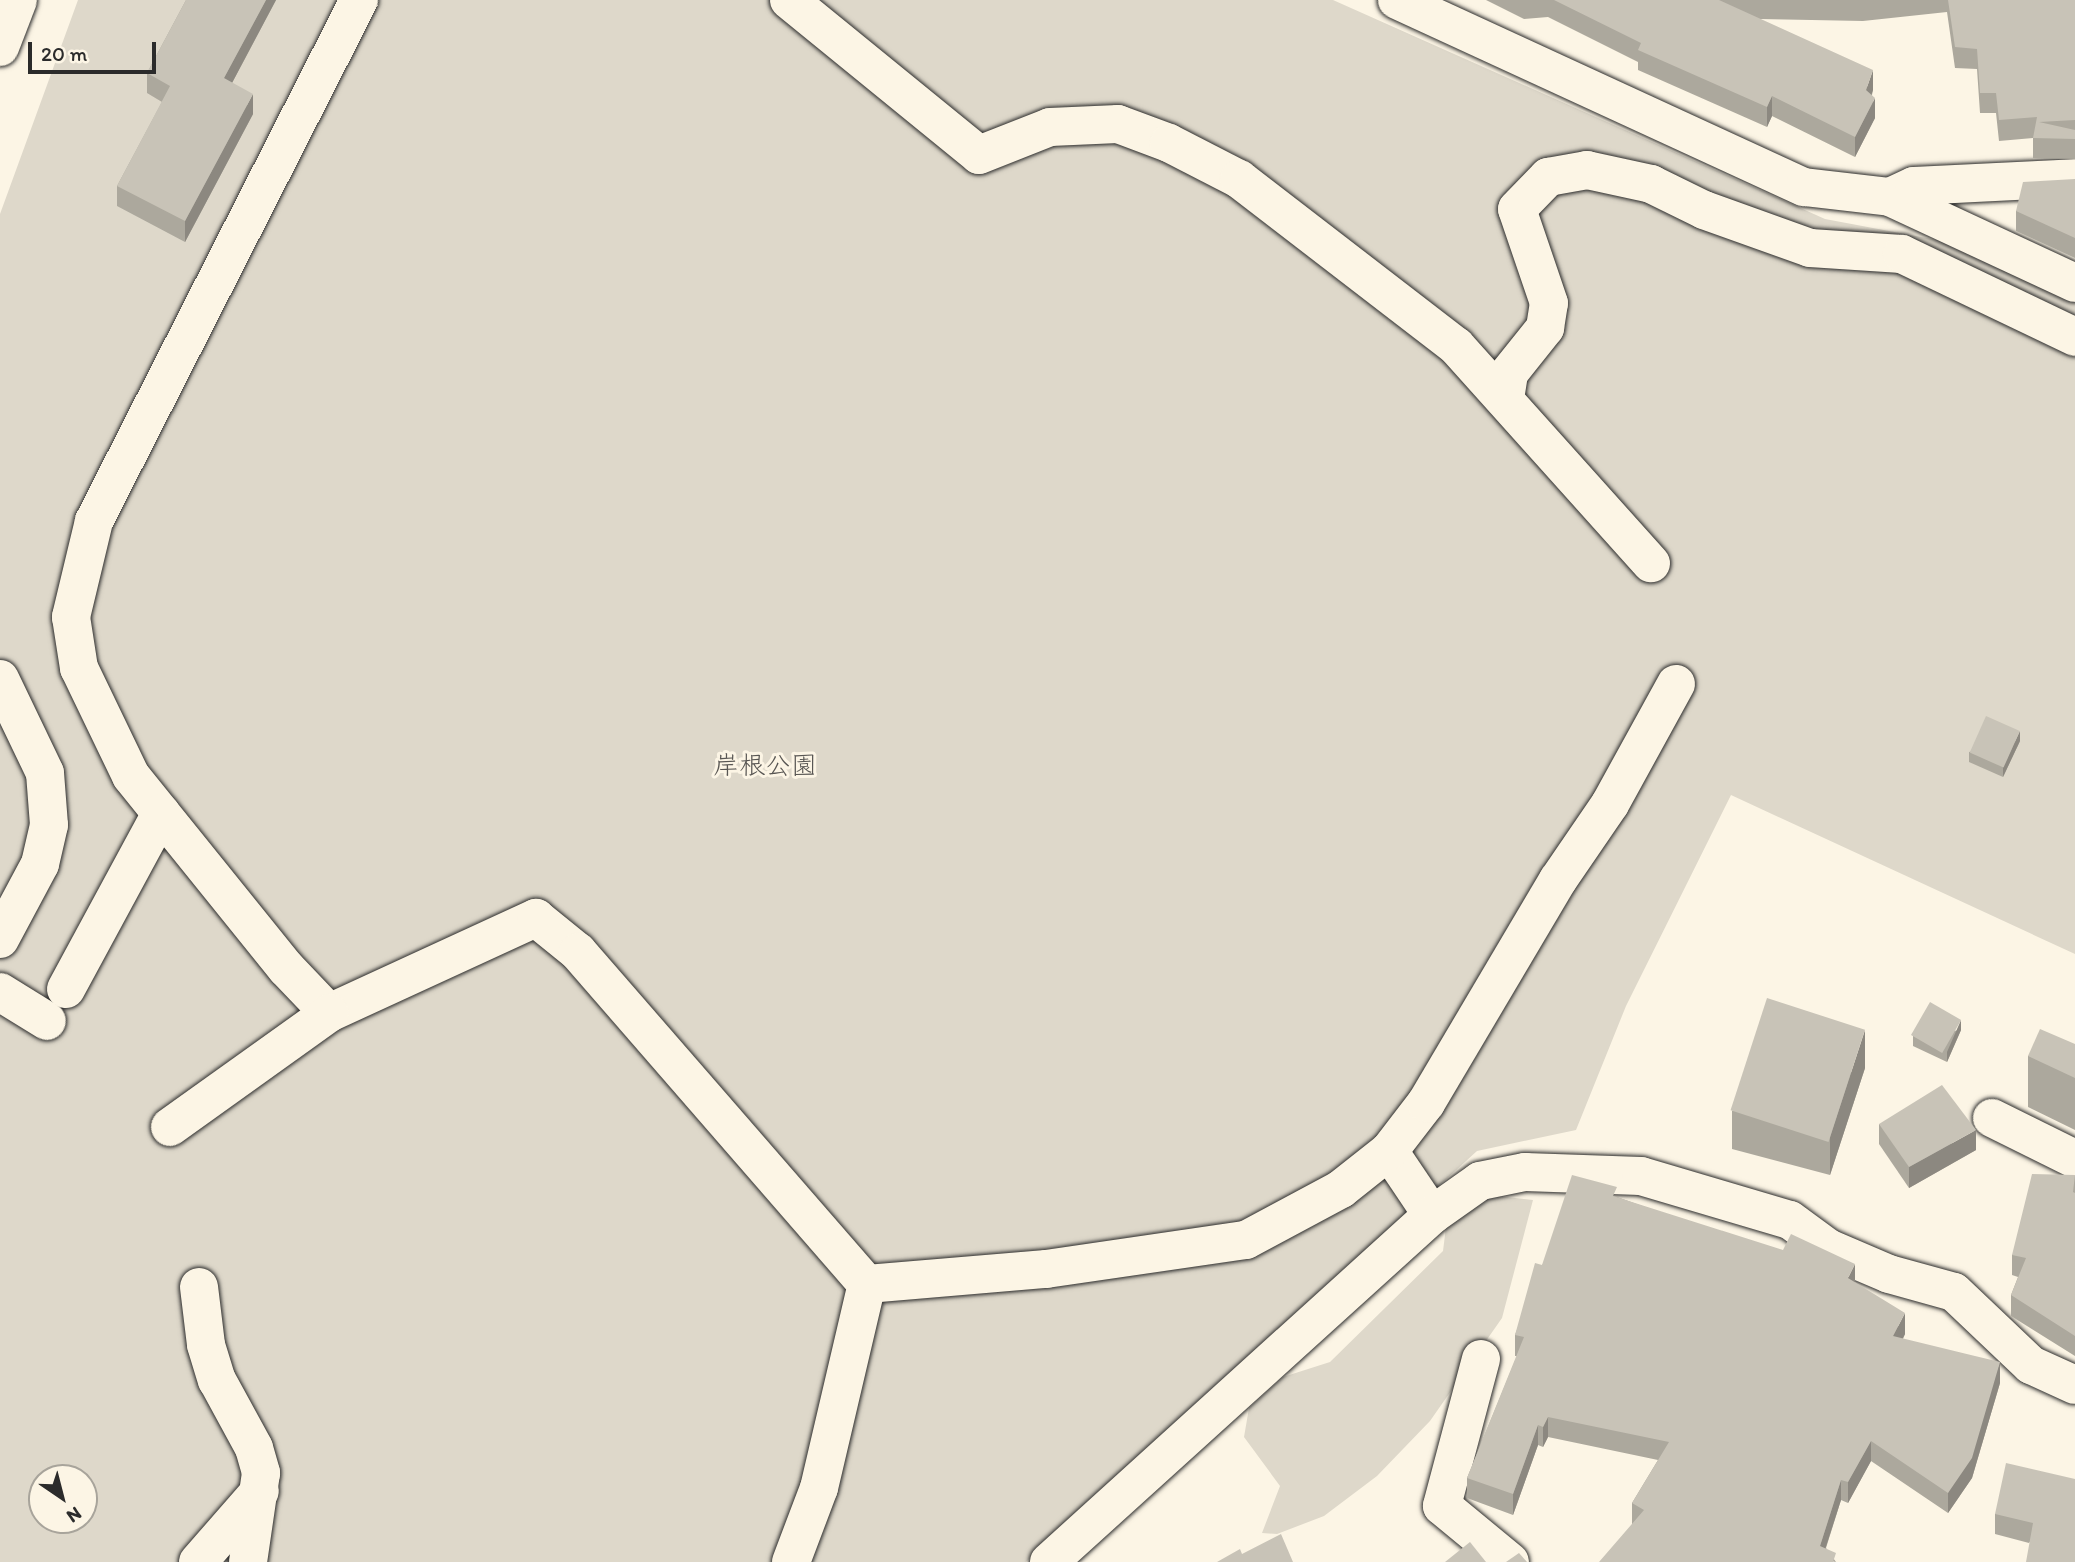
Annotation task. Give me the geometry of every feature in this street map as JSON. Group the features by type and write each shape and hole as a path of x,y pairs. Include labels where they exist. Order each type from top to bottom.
{"street":[{"path":"0,47 18,0"},
{"path":"330,1013 286,968 131,776 100,719 79,668 71,617 100,509 359,0"},
{"path":"789,0 979,155 1050,127 1118,124 1169,143 1239,179 1456,346 1651,564"},
{"path":"1397,0 1804,187 1890,197 2075,283"},
{"path":"1505,399 1513,365 1545,328 1549,303 1517,209 1548,177 1587,170 1651,184 1715,214 1810,248 1902,254 2075,337"},
{"path":"1890,197 1914,186 2075,178"},
{"path":"1804,187 1810,248"},
{"path":"0,680 46,773 49,825 40,864 0,939"},
{"path":"867,1284 1046,1269 1246,1240 1341,1189 1390,1151 1426,1104 1558,880 1610,804 1676,684"},
{"path":"66,989 161,813"},
{"path":"170,1127 330,1013 536,918 578,952 867,1284"},
{"path":"0,992 47,1021"},
{"path":"1992,1118 2075,1159"},
{"path":"1390,1151 1432,1215"},
{"path":"1049,1562 1432,1215 1480,1181 1525,1172 1641,1176 1790,1220 1828,1248 1889,1274 1954,1292 2031,1365 2075,1385"},
{"path":"791,1562 819,1488 867,1284"},
{"path":"199,1287 210,1357 254,1448 261,1490 248,1562"},
{"path":"1480,1359 1443,1506 1485,1556"},
{"path":"198,1562 261,1490"}],"green space":[{"name":"岸根公園","path":"78,0 1333,0 1825,219 1953,243 2075,299 2075,954 1731,795 1626,1006 1576,1130 1477,1151 1026,1562 0,1562 0,214"},
{"path":"1489,1195 1533,1200 1502,1318 1430,1421 1377,1476 1324,1516 1277,1534 1262,1533 1280,1486 1244,1437 1249,1408 1283,1377 1330,1362 1443,1251 1447,1219"}],"building":[{"path":"186,0 266,0 224,78 253,94 185,221 117,186 170,86 147,73"},
{"path":"1554,0 1719,0 1873,70 1866,90 1875,98 1855,137 1772,96 1767,107 1638,50 1641,43"},
{"path":"1948,0 2075,0 2075,120 2039,122 2075,130 2075,139 2033,138 2037,117 1999,120 1996,93 1980,93 1977,49 1955,47"},
{"path":"2075,179 2075,238 2016,211 2023,182"},
{"path":"1986,716 2020,731 2004,768 1970,753"},
{"path":"1767,998 1865,1030 1828,1142 1731,1110"},
{"path":"1930,1002 1961,1020 1942,1053 1911,1035"},
{"path":"2040,1029 2075,1044 2075,1078 2028,1056"},
{"path":"1942,1085 1976,1130 1909,1167 1879,1124"},
{"path":"2032,1174 2075,1175 2075,1336 2011,1295 2026,1258 2012,1255"},
{"path":"1572,1175 1617,1187 1613,1196 1783,1250 1791,1234 1855,1264 1848,1278 1905,1313 1893,1336 2000,1362 1972,1458 1948,1493 1871,1441 1848,1482 1841,1480 1820,1546 1836,1553 1833,1562 1599,1562 1644,1510 1632,1503 1669,1442 1548,1417 1543,1427 1538,1425 1513,1494 1467,1478 1524,1337 1515,1335 1535,1263 1542,1265"},
{"path":"2006,1463 2075,1479 2075,1562 2026,1562 2033,1523 1995,1514"},
{"path":"1281,1534 1293,1562 1217,1562 1240,1549 1242,1554"},
{"path":"1470,1542 1486,1562 1445,1562"},
{"path":"1519,1553 1527,1562 1506,1562"}]}
